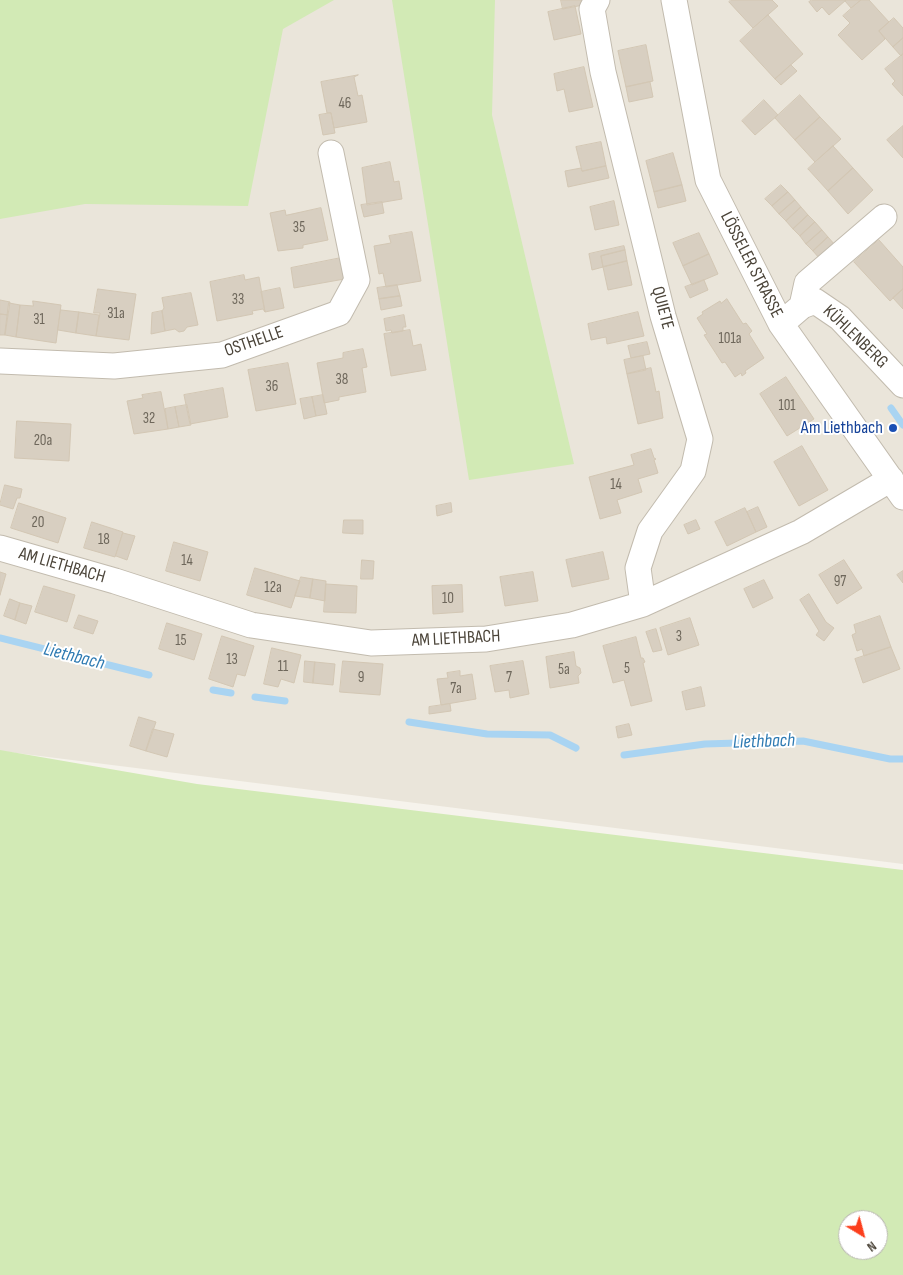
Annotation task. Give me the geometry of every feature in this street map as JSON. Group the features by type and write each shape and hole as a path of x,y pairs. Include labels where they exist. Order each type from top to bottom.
{"street":[{"name":"QUIETE","path":"597,0 592,9 603,72 663,316 700,440 693,471 650,532 638,568 643,604"},
{"name":"LÖSSELER STRASSE","path":"674,0 708,180 781,324 897,488"},
{"name":"OSTHELLE","path":"0,361 114,366 222,355 339,313 357,280 331,152"},
{"name":"KÜHLENBERG","path":"802,306 806,284 884,216"},
{"name":"KÜHLENBERG","path":"781,324 802,306 815,301 840,318 903,385"},
{"name":"AM LIETHBACH","path":"0,548 114,581 251,625 371,643 486,639 572,625 643,604 897,488"}],"shaded area":[{"path":"0,0 903,0 903,864 0,751"}],"green space":[{"path":"0,0 334,0 283,29 248,206 85,204 0,219"},
{"path":"392,0 495,0 492,115 574,464 469,480"},
{"path":"0,750 197,784 903,870 903,1275 0,1275"}],"building":[{"path":"561,0 582,0 583,5 563,9"},
{"path":"731,0 772,0 778,6 753,28 729,2"},
{"path":"812,0 846,0 829,15 822,7 817,12 809,2"},
{"path":"846,0 861,0 851,8"},
{"path":"861,0 869,0 889,22 879,31 885,39 862,60 838,35 850,23 843,16"},
{"path":"575,6 581,34 554,40 548,12"},
{"path":"768,15 803,54 775,79 740,41"},
{"path":"894,18 903,28 903,38 893,47 879,31"},
{"path":"903,38 903,54 901,56 893,47"},
{"path":"646,45 653,81 626,87 618,51"},
{"path":"903,54 903,96 892,84 895,81 885,69"},
{"path":"791,65 797,71 781,85 775,79"},
{"path":"584,67 593,107 569,112 564,89 557,91 554,74"},
{"path":"358,75 354,77 358,96 362,95 367,122 334,128 331,113 327,113 321,82"},
{"path":"650,82 653,97 629,102 626,87"},
{"path":"800,95 820,117 795,140 775,118"},
{"path":"764,100 778,115 755,135 742,121"},
{"path":"331,113 335,133 323,135 319,115"},
{"path":"820,117 841,139 815,162 795,140"},
{"path":"903,126 903,158 887,140"},
{"path":"601,142 606,166 582,171 576,147"},
{"path":"833,146 853,168 828,191 808,169"},
{"path":"673,153 682,185 654,192 646,161"},
{"path":"390,162 394,182 399,181 402,199 367,205 362,168"},
{"path":"606,166 609,178 568,187 565,171 581,168 582,171"},
{"path":"853,168 873,190 848,214 828,191"},
{"path":"682,185 686,201 658,208 654,192"},
{"path":"781,185 788,192 772,206 765,199"},
{"path":"788,192 795,200 779,214 772,206"},
{"path":"795,200 801,207 786,221 779,214"},
{"path":"614,201 619,225 595,230 590,207"},
{"path":"382,202 384,213 364,217 361,205"},
{"path":"801,207 808,215 793,229 786,221"},
{"path":"321,208 328,240 303,245 303,248 278,251 270,213 285,210 286,215"},
{"path":"808,215 815,222 800,236 793,229"},
{"path":"815,222 822,230 806,244 800,236"},
{"path":"822,230 828,237 813,251 806,244"},
{"path":"412,232 421,281 386,287 383,273 379,274 374,246 391,243 389,236"},
{"path":"699,233 709,254 683,266 673,243"},
{"path":"828,237 835,245 820,259 813,251"},
{"path":"879,240 903,267 903,289 890,301 854,262"},
{"path":"624,246 625,250 601,256 603,267 592,270 589,254"},
{"path":"625,250 627,261 603,267 601,256"},
{"path":"709,254 718,274 692,285 683,266"},
{"path":"346,257 350,278 294,288 291,268"},
{"path":"627,261 632,285 608,290 603,267"},
{"path":"244,275 245,280 259,277 265,312 263,309 252,311 253,314 217,321 210,282"},
{"path":"704,280 708,290 690,298 685,287"},
{"path":"397,285 400,296 379,299 377,288"},
{"path":"280,288 284,308 265,312 261,292"},
{"path":"98,289 136,294 129,340 96,336 100,313 94,313"},
{"path":"903,289 903,309 893,298"},
{"path":"191,293 198,325 187,327 184,331 179,332 175,329 165,331 162,298"},
{"path":"400,296 402,306 381,310 379,299"},
{"path":"727,299 743,324 746,323 752,331 749,334 764,358 745,371 746,373 742,376 741,373 735,377 725,362 722,363 704,335 707,334 697,318 703,314 702,312"},
{"path":"0,300 10,302 8,315 0,314"},
{"path":"33,301 61,305 56,343 16,337 20,305 33,306"},
{"path":"9,303 20,305 16,337 5,335"},
{"path":"61,310 79,312 76,333 58,330"},
{"path":"162,311 165,331 151,334 152,313"},
{"path":"79,312 99,315 96,336 76,333"},
{"path":"638,312 644,336 607,344 606,337 591,340 588,324"},
{"path":"0,314 8,315 5,335 0,335"},
{"path":"404,315 406,327 403,327 403,331 392,333 391,330 386,331 384,319"},
{"path":"410,330 413,346 421,344 426,370 391,376 384,334"},
{"path":"647,342 650,354 631,358 628,346"},
{"path":"363,349 367,367 362,368 366,392 339,397 339,400 324,403 317,363 343,358 343,353"},
{"path":"643,356 646,370 627,374 624,360"},
{"path":"288,363 296,404 256,411 248,370"},
{"path":"651,368 656,392 659,391 663,418 638,424 627,374"},
{"path":"786,377 814,419 787,436 760,394"},
{"path":"223,388 228,417 190,424 184,395"},
{"path":"161,392 168,429 134,434 127,401 143,398 142,395"},
{"path":"323,395 327,414 316,416 312,397"},
{"path":"312,397 316,416 304,419 300,399"},
{"path":"187,405 191,425 179,427 175,407"},
{"path":"175,407 179,427 168,429 165,409"},
{"path":"17,421 71,424 69,461 15,458"},
{"path":"802,446 828,490 799,506 774,462"},
{"path":"651,449 656,459 654,460 658,473 638,479 642,492 617,500 621,513 600,519 589,477 634,465 631,455"},
{"path":"5,485 22,489 20,498 17,498 13,509 0,505"},
{"path":"19,503 66,518 58,543 11,528"},
{"path":"451,503 452,512 437,516 436,506"},
{"path":"758,507 767,527 756,532 747,512"},
{"path":"745,508 756,532 727,546 715,522"},
{"path":"344,520 363,520 363,534 343,533"},
{"path":"696,520 700,529 688,534 684,525"},
{"path":"92,522 123,532 115,557 84,548"},
{"path":"123,533 135,536 127,560 116,556"},
{"path":"174,542 208,552 200,581 166,571"},
{"path":"603,552 609,579 572,587 566,560"},
{"path":"362,560 374,561 373,579 361,579"},
{"path":"844,560 862,588 837,604 819,575"},
{"path":"255,568 300,581 291,608 247,595"},
{"path":"903,571 903,583 897,575"},
{"path":"0,572 6,574 0,595"},
{"path":"533,572 538,601 505,606 500,577"},
{"path":"301,577 313,579 310,598 295,596"},
{"path":"313,579 326,581 325,601 310,598"},
{"path":"764,580 773,598 753,608 744,589"},
{"path":"326,584 357,586 356,613 324,612"},
{"path":"462,585 463,612 433,614 432,586"},
{"path":"44,586 75,595 67,622 35,612"},
{"path":"809,594 826,622 834,628 824,641 816,635 819,631 800,600"},
{"path":"10,599 20,603 15,620 4,616"},
{"path":"20,603 32,606 26,624 15,620"},
{"path":"79,615 98,621 93,634 74,628"},
{"path":"880,616 891,647 864,656 862,649 857,651 852,635 856,633 854,625"},
{"path":"690,618 699,645 668,655 660,628"},
{"path":"167,623 202,634 194,660 159,649"},
{"path":"656,629 662,650 653,652 646,632"},
{"path":"222,636 254,646 245,676 237,674 233,687 209,679"},
{"path":"636,637 641,658 645,662 643,663 652,701 631,706 624,680 613,683 603,646"},
{"path":"891,647 900,669 863,683 855,659"},
{"path":"272,648 301,655 294,683 281,679 278,687 264,684"},
{"path":"574,652 576,666 580,668 581,673 578,676 579,683 550,688 546,657"},
{"path":"305,661 315,662 313,683 304,682"},
{"path":"343,661 383,664 380,695 340,692"},
{"path":"523,661 529,694 510,698 509,690 495,692 490,666"},
{"path":"315,662 335,664 333,685 313,683"},
{"path":"460,671 460,676 472,674 476,699 441,705 437,679 448,678 447,673"},
{"path":"701,687 705,706 686,710 682,692"},
{"path":"450,704 451,711 429,714 429,707"},
{"path":"139,717 156,722 146,751 130,746"},
{"path":"629,724 632,735 618,738 616,727"},
{"path":"153,729 174,734 167,757 146,751"}],"waterway":[{"path":"891,408 903,425"},
{"name":"Liethbach","path":"0,638 149,675"},
{"name":"Liethbach","path":"213,690 231,693"},
{"name":"Liethbach","path":"255,697 285,701"},
{"name":"Liethbach","path":"409,722 487,734 550,735 576,748"},
{"name":"Liethbach","path":"624,755 705,744 803,741 890,759 903,759"}],"place":[{"name":"Am Liethbach","path":"893,428"}]}
